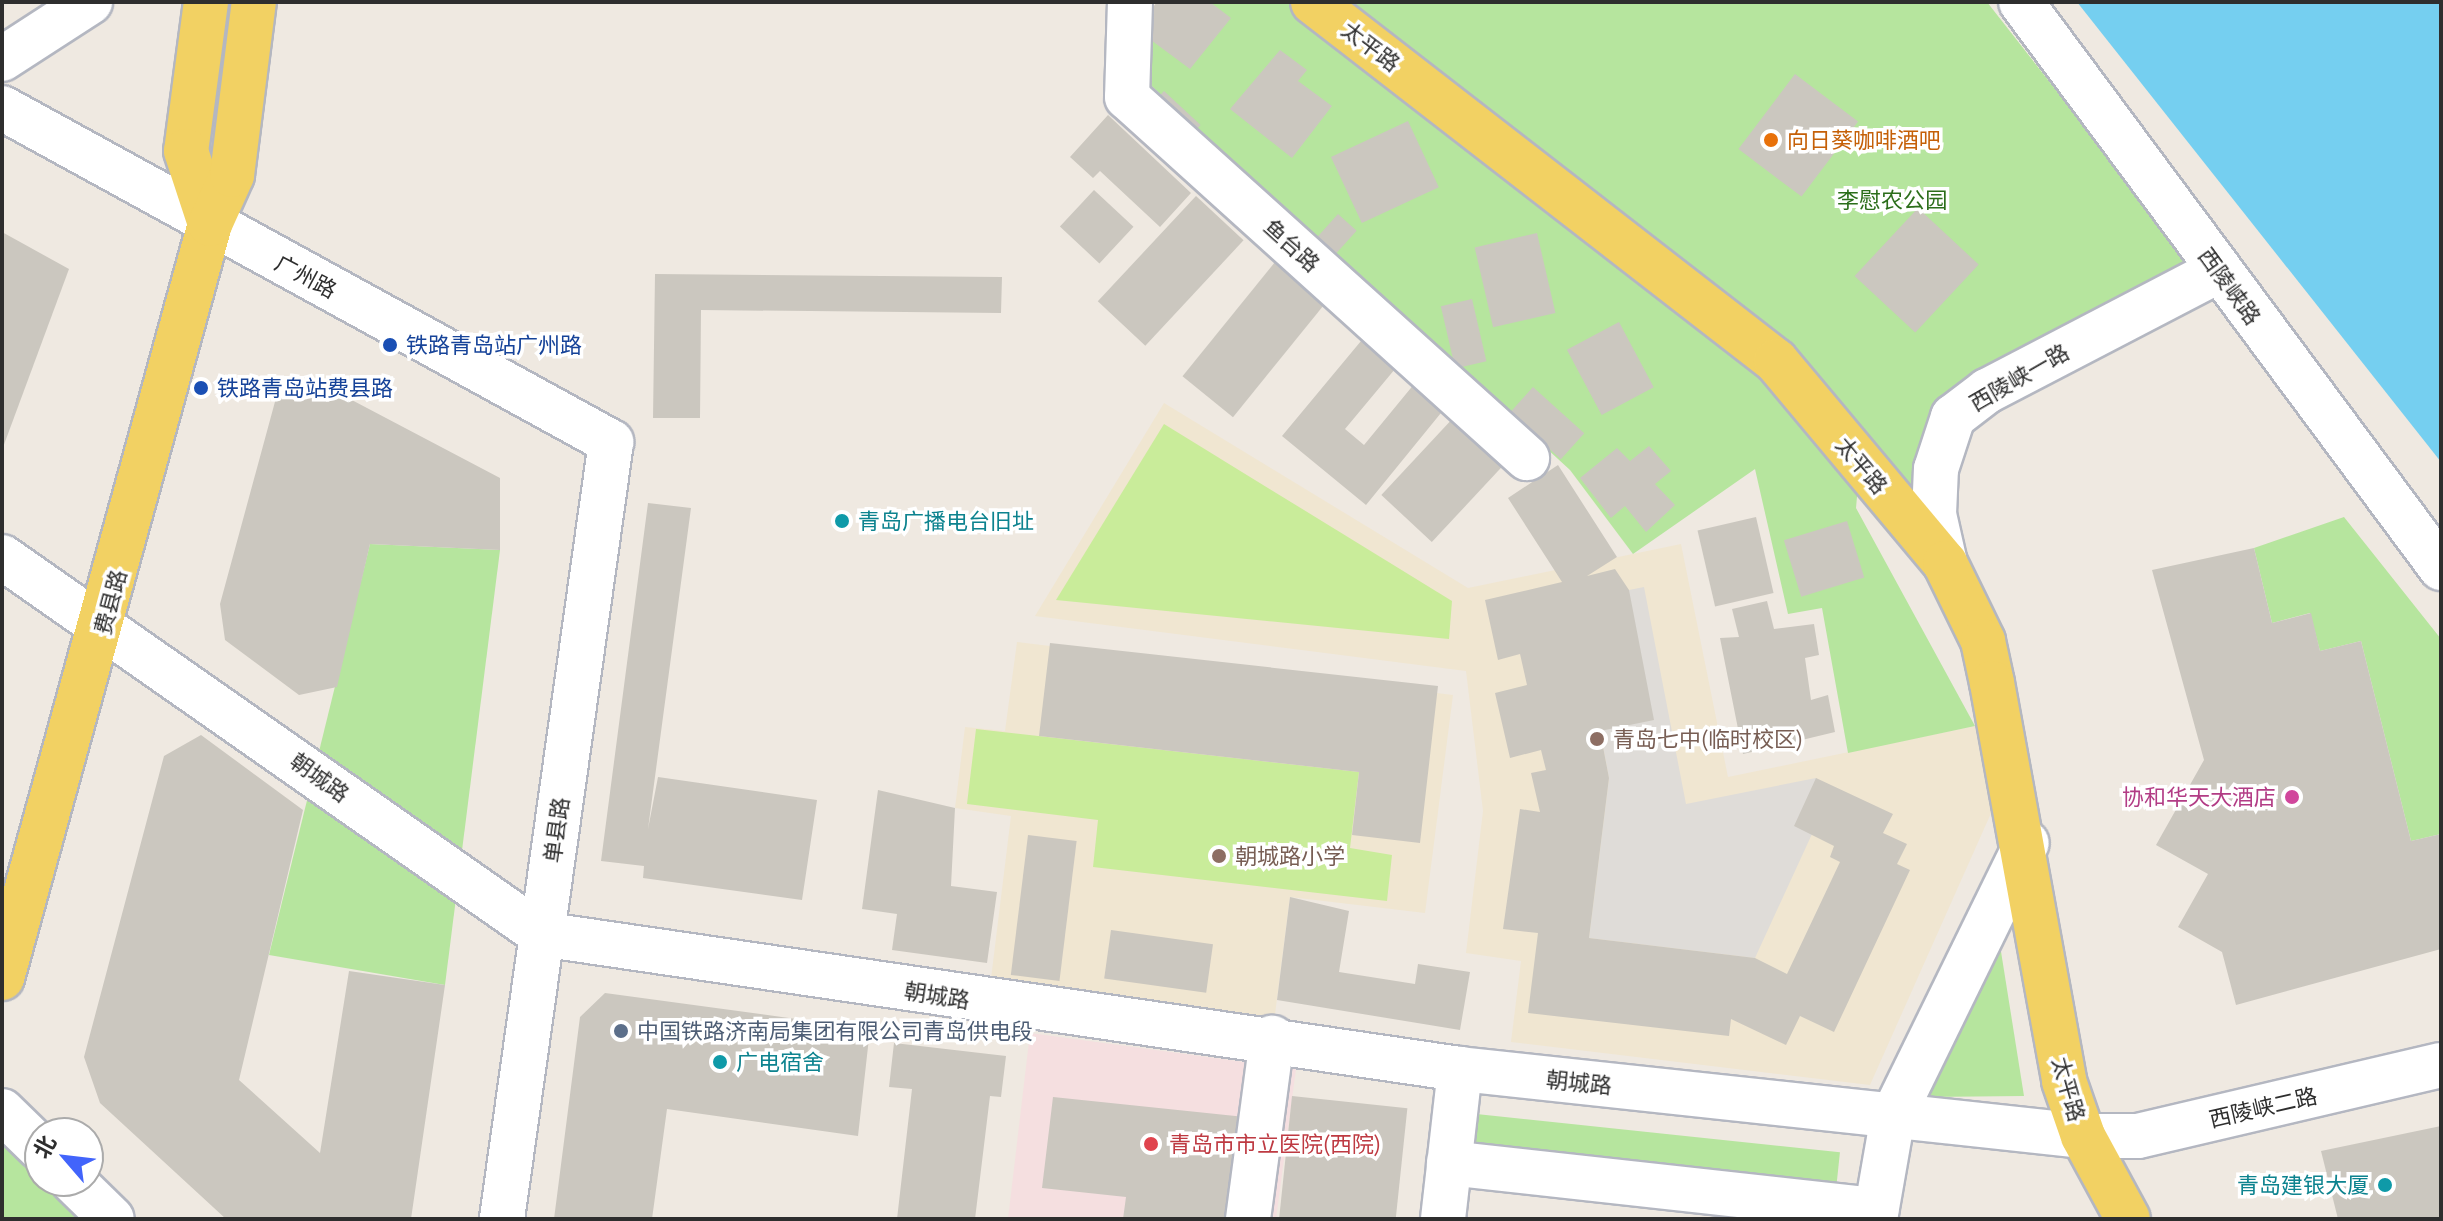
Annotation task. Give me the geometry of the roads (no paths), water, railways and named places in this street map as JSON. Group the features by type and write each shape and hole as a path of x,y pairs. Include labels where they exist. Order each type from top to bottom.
{"main road":[{"path":"206,2 186,151 210,224"},
{"name":"费县路","path":"2,978 104,622 210,224 232,175 254,2"},
{"name":"太平路","path":"1313,2 1776,361 1945,563 1983,641 2027,843 2053,1025 2083,1136 2128,1219"}],"street":[{"path":"2,59 90,2"},
{"name":"鱼台路","path":"1130,2 1127,97 1527,458"},
{"name":"西陵峡路","path":"2021,2 2441,568"},
{"name":"广州路","path":"2,108 611,442"},
{"name":"西陵峡一路","path":"1945,563 1934,514 1936,469 1953,417 1987,391 2219,270"},
{"name":"单县路","path":"502,1219 611,442"},
{"name":"朝城路","path":"2,557 104,622 541,934 1272,1038 1460,1069 2083,1136"},
{"path":"1449,1163 1876,1214 1893,1116 2027,843"},
{"path":"1248,1219 1272,1038"},
{"name":"西陵峡二路","path":"2083,1136 2138,1136 2441,1065"},
{"path":"1443,1219 1460,1069"},
{"path":"2,1111 24,1132"},
{"path":"89,1197 112,1219"}],"water":[{"path":"2077,2 2441,2 2441,462"}],"place":[{"name":"向日葵咖啡酒吧","path":"1771,140"},
{"name":"铁路青岛站广州路","path":"390,345"},
{"name":"铁路青岛站费县路","path":"201,388"},
{"name":"青岛广播电台旧址","path":"842,521"},
{"name":"青岛七中(临时校区)","path":"1597,739"},
{"name":"协和华天大酒店","path":"2292,797"},
{"name":"朝城路小学","path":"1219,856"},
{"name":"中国铁路济南局集团有限公司青岛供电段","path":"621,1031"},
{"name":"广电宿舍","path":"720,1062"},
{"name":"青岛市市立医院(西院)","path":"1151,1144"},
{"name":"青岛建银大厦","path":"2385,1185"}],"park label":[{"name":"李慰农公园","path":"1892,200"}]}
